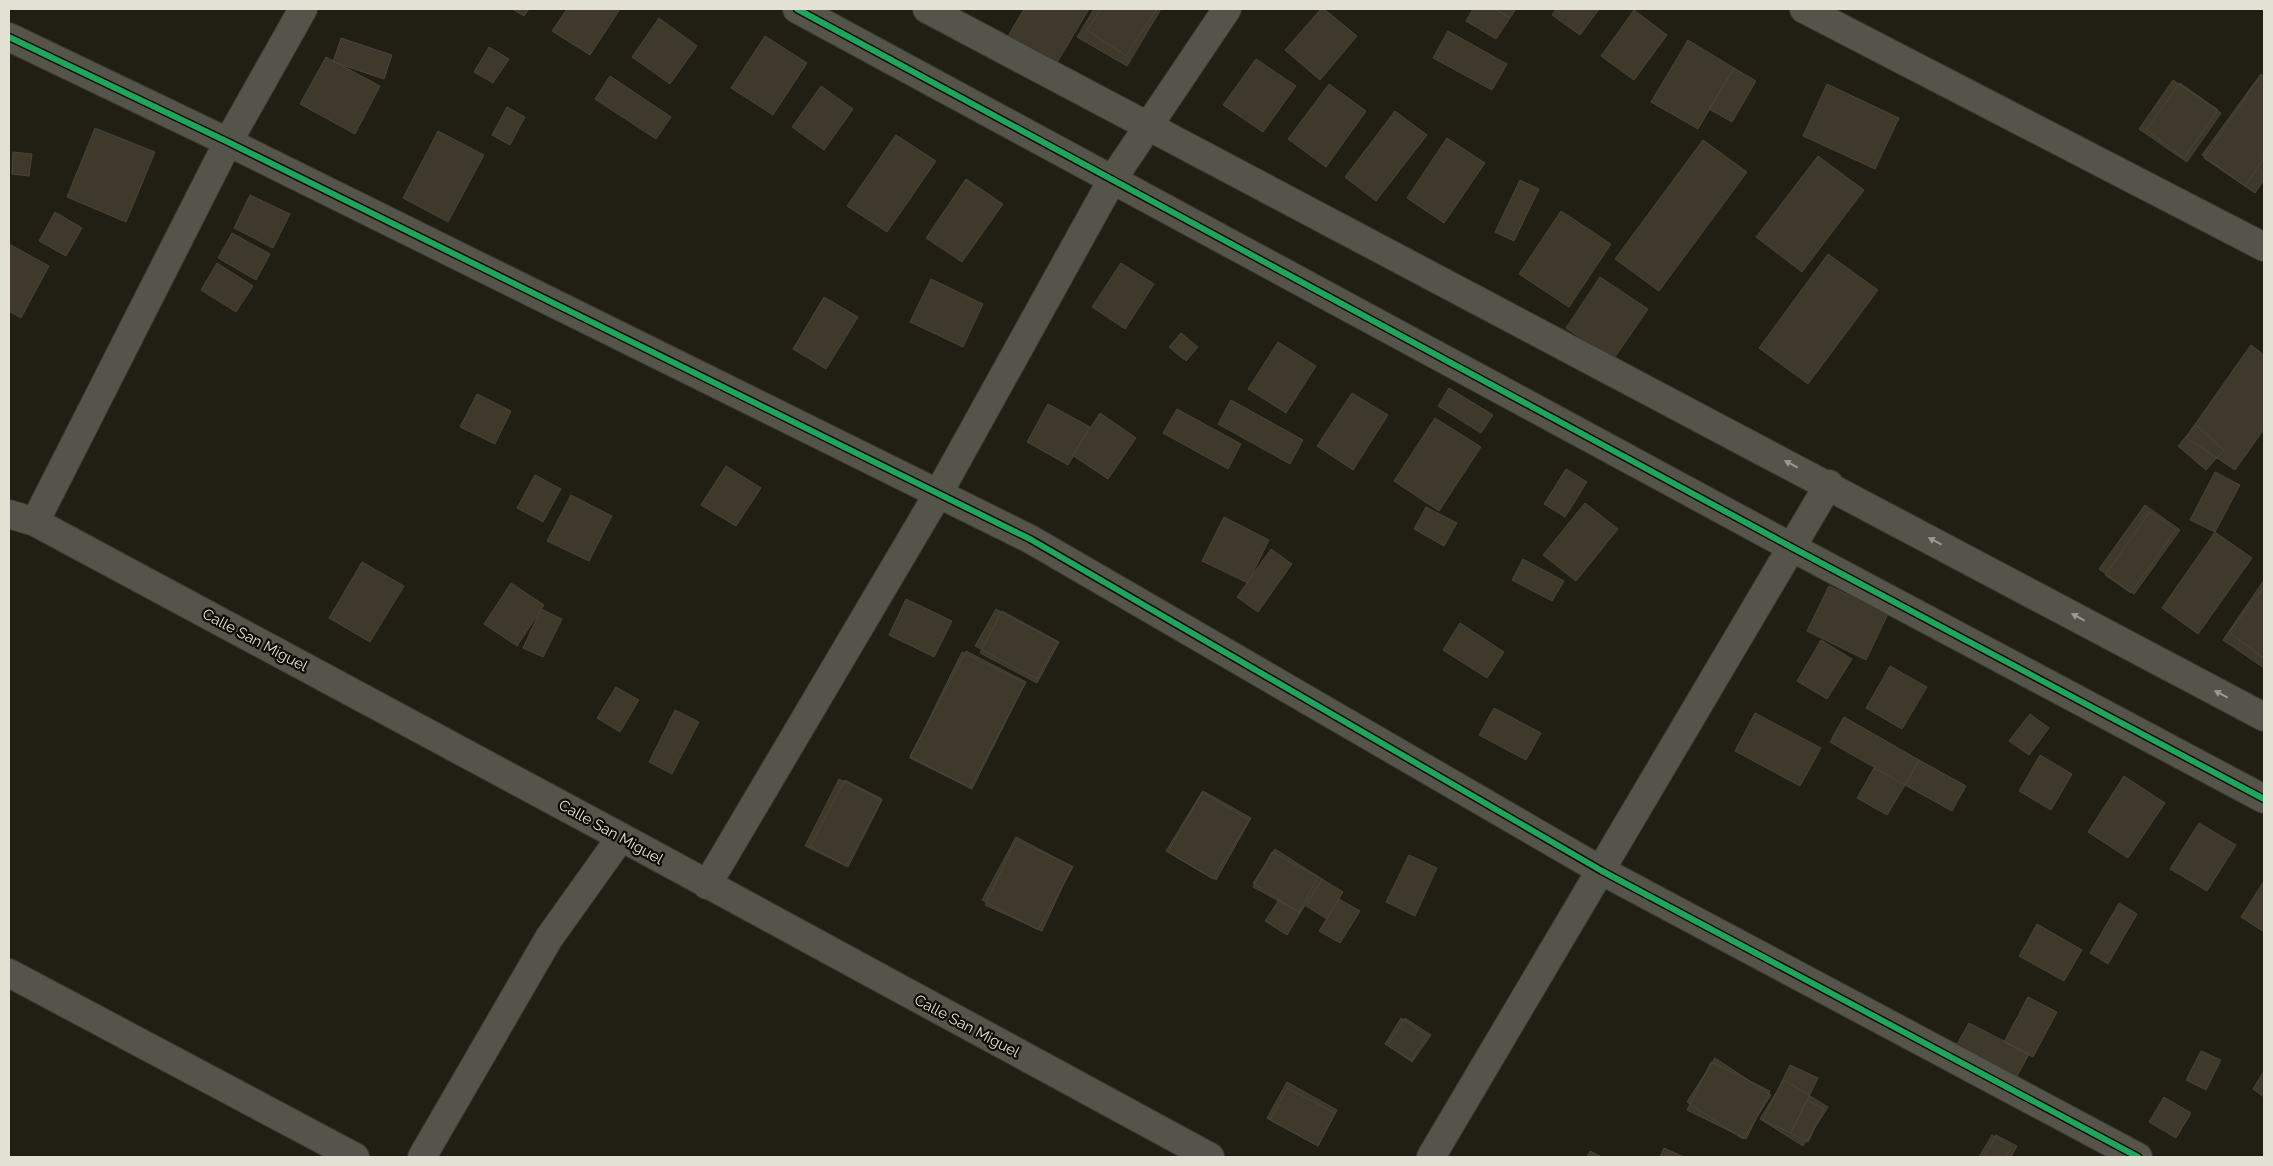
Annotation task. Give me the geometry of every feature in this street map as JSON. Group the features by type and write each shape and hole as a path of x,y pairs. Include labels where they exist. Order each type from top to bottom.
{"street":[{"path":"35,522 228,142 303,9"},
{"path":"797,9 1794,548 2264,799"},
{"path":"927,9 1148,128 1829,484 2264,717"},
{"path":"707,885 938,494 1112,180 1227,9"},
{"path":"1804,9 2264,247"},
{"path":"9,37 228,142 1030,539 1602,871 2138,1157"},
{"path":"1431,1157 1794,548 1829,484"},
{"name":"Calle San Miguel","path":"9,514 35,522 1210,1157"},
{"path":"422,1157 549,938 621,837"},
{"path":"9,973 355,1157"}],"building":[{"path":"512,9 529,9 524,16"},
{"path":"567,9 620,9 590,55 552,31"},
{"path":"1024,9 1089,9 1052,71 1004,43"},
{"path":"1094,9 1161,9 1127,66 1077,37"},
{"path":"1101,9 1157,9 1126,56 1087,30"},
{"path":"1321,9 1324,9 1357,36 1320,80 1285,50"},
{"path":"1473,9 1495,9 1510,18 1496,39 1466,21"},
{"path":"1495,9 1516,9 1510,18"},
{"path":"1556,9 1599,9 1580,35 1552,15"},
{"path":"1634,10 1667,35 1634,80 1601,56"},
{"path":"659,18 697,46 670,84 632,57"},
{"path":"1448,31 1507,64 1492,90 1433,58"},
{"path":"765,36 807,63 773,115 731,88"},
{"path":"341,38 392,55 384,79 333,62"},
{"path":"1688,40 1734,68 1698,129 1651,102"},
{"path":"489,47 509,59 493,83 474,72"},
{"path":"326,57 380,86 355,134 300,104"},
{"path":"1256,59 1296,86 1263,132 1223,105"},
{"path":"1734,68 1756,81 1732,122 1709,109"},
{"path":"2261,74 2264,77 2264,158 2245,186 2202,155"},
{"path":"2261,75 2264,77 2264,180 2255,193 2204,158"},
{"path":"610,76 671,117 656,139 595,99"},
{"path":"2173,80 2221,113 2187,162 2139,129"},
{"path":"2180,83 2218,110 2184,158 2146,130"},
{"path":"1329,84 1366,111 1326,167 1288,139"},
{"path":"1827,84 1899,118 1875,169 1803,136"},
{"path":"821,86 853,109 824,150 792,127"},
{"path":"507,107 525,117 510,145 492,135"},
{"path":"1395,111 1427,135 1376,201 1345,177"},
{"path":"95,128 155,152 126,222 67,197"},
{"path":"438,131 484,155 448,222 403,198"},
{"path":"896,135 936,161 887,232 847,206"},
{"path":"1447,138 1485,163 1444,223 1407,198"},
{"path":"1703,140 1747,172 1659,291 1615,259"},
{"path":"13,152 32,154 29,176 12,174"},
{"path":"1818,156 1864,190 1802,272 1756,237"},
{"path":"966,179 1003,204 962,262 926,238"},
{"path":"1520,180 1539,189 1514,241 1495,232"},
{"path":"250,195 290,214 273,248 234,228"},
{"path":"1561,211 1611,244 1569,307 1519,274"},
{"path":"55,212 82,228 66,256 39,241"},
{"path":"232,233 270,254 256,280 218,258"},
{"path":"9,244 49,266 21,318 9,311"},
{"path":"1828,254 1878,290 1808,384 1759,348"},
{"path":"217,263 253,286 236,312 201,290"},
{"path":"1121,263 1154,284 1125,329 1092,307"},
{"path":"1600,277 1648,309 1613,360 1566,328"},
{"path":"931,279 983,304 963,347 910,322"},
{"path":"824,297 858,317 826,369 793,349"},
{"path":"1181,333 1198,347 1186,361 1169,347"},
{"path":"1278,342 1316,366 1286,413 1248,389"},
{"path":"2251,345 2264,355 2264,429 2235,470 2186,437"},
{"path":"1449,388 1493,415 1481,433 1438,406"},
{"path":"1352,393 1388,415 1353,470 1317,446"},
{"path":"477,394 511,411 495,444 460,427"},
{"path":"1231,400 1303,440 1290,464 1218,424"},
{"path":"1048,404 1090,427 1068,465 1027,442"},
{"path":"1177,409 1241,444 1228,469 1163,433"},
{"path":"1100,413 1136,438 1108,479 1072,455"},
{"path":"1435,418 1481,447 1439,511 1394,481"},
{"path":"2196,425 2224,450 2206,470 2178,446"},
{"path":"726,466 761,488 736,526 701,505"},
{"path":"1566,469 1587,482 1565,517 1544,504"},
{"path":"2215,472 2240,485 2215,532 2190,520"},
{"path":"535,475 561,489 543,522 517,508"},
{"path":"571,495 612,516 589,561 547,541"},
{"path":"1585,503 1618,529 1576,581 1543,555"},
{"path":"2145,505 2180,530 2134,594 2099,569"},
{"path":"1426,507 1457,523 1444,546 1414,529"},
{"path":"2150,512 2176,530 2131,593 2105,575"},
{"path":"1224,517 1269,540 1248,583 1202,561"},
{"path":"2215,532 2252,558 2198,634 2162,608"},
{"path":"1271,549 1292,564 1258,612 1237,597"},
{"path":"1523,559 1564,581 1552,601 1512,580"},
{"path":"362,562 404,586 370,642 329,618"},
{"path":"2264,580 2264,668 2223,640"},
{"path":"511,583 544,605 517,646 484,624"},
{"path":"1829,586 1888,614 1866,660 1807,631"},
{"path":"2264,587 2264,655 2262,657 2229,632"},
{"path":"906,599 952,621 934,657 889,635"},
{"path":"541,609 562,619 543,657 523,648"},
{"path":"996,609 1057,642 1037,679 975,646"},
{"path":"1002,611 1059,642 1037,683 980,653"},
{"path":"1460,623 1504,652 1487,678 1443,650"},
{"path":"1821,640 1852,659 1827,699 1797,681"},
{"path":"966,651 1026,682 970,788 910,756"},
{"path":"962,652 1025,683 972,789 910,758"},
{"path":"1890,666 1927,687 1902,729 1866,708"},
{"path":"616,687 639,700 620,732 597,718"},
{"path":"1494,708 1541,733 1526,760 1479,735"},
{"path":"675,710 699,722 672,774 649,762"},
{"path":"1755,713 1821,748 1800,786 1735,751"},
{"path":"2030,714 2049,728 2029,755 2009,741"},
{"path":"1844,717 1919,760 1905,785 1830,742"},
{"path":"2040,755 2072,774 2051,810 2019,791"},
{"path":"1919,760 1966,786 1952,811 1905,785"},
{"path":"1874,768 1905,785 1887,815 1857,798"},
{"path":"2124,776 2165,803 2128,858 2088,832"},
{"path":"839,779 882,800 848,867 805,846"},
{"path":"845,780 882,799 846,866 810,846"},
{"path":"1203,791 1251,818 1216,880 1168,852"},
{"path":"1202,792 1249,820 1213,879 1166,851"},
{"path":"2199,823 2236,845 2207,891 2170,869"},
{"path":"1016,837 1073,867 1038,930 982,900"},
{"path":"1016,840 1072,866 1042,931 985,905"},
{"path":"1275,849 1322,879 1300,913 1253,883"},
{"path":"1272,852 1318,877 1299,912 1253,887"},
{"path":"1409,855 1437,868 1415,916 1386,902"},
{"path":"1322,879 1343,892 1327,919 1306,906"},
{"path":"2264,881 2264,932 2241,917"},
{"path":"1339,899 1360,911 1340,943 1319,931"},
{"path":"1279,900 1300,913 1287,935 1265,921"},
{"path":"2119,903 2137,914 2108,964 2090,953"},
{"path":"2037,924 2082,950 2064,981 2019,956"},
{"path":"2028,997 2057,1012 2033,1057 2004,1042"},
{"path":"1401,1018 1427,1035 1412,1060 1385,1044"},
{"path":"1405,1018 1431,1035 1412,1062 1387,1045"},
{"path":"1969,1023 2029,1054 2017,1076 1957,1044"},
{"path":"2201,1051 2221,1060 2206,1090 2186,1080"},
{"path":"1715,1058 1771,1095 1743,1139 1687,1102"},
{"path":"1711,1062 1770,1091 1746,1139 1687,1110"},
{"path":"1790,1065 1818,1078 1791,1133 1763,1120"},
{"path":"2264,1071 2264,1097 2253,1089"},
{"path":"1784,1080 1828,1107 1803,1146 1760,1119"},
{"path":"1287,1082 1337,1110 1318,1146 1267,1118"},
{"path":"1287,1088 1335,1113 1318,1146 1270,1120"},
{"path":"2164,1097 2191,1113 2176,1138 2149,1122"},
{"path":"1807,1100 1824,1109 1808,1142 1791,1133"},
{"path":"1992,1135 2012,1146 2006,1157 1979,1157"},
{"path":"1996,1135 2017,1146 2011,1157 1984,1157"},
{"path":"1664,1148 1684,1157 1660,1157"},
{"path":"1590,1151 1602,1157 1587,1157"}],"cycle path":[{"path":"797,9 1793,548 2264,799"},
{"path":"9,37 228,142 1030,539 1602,871 2138,1157"}]}
